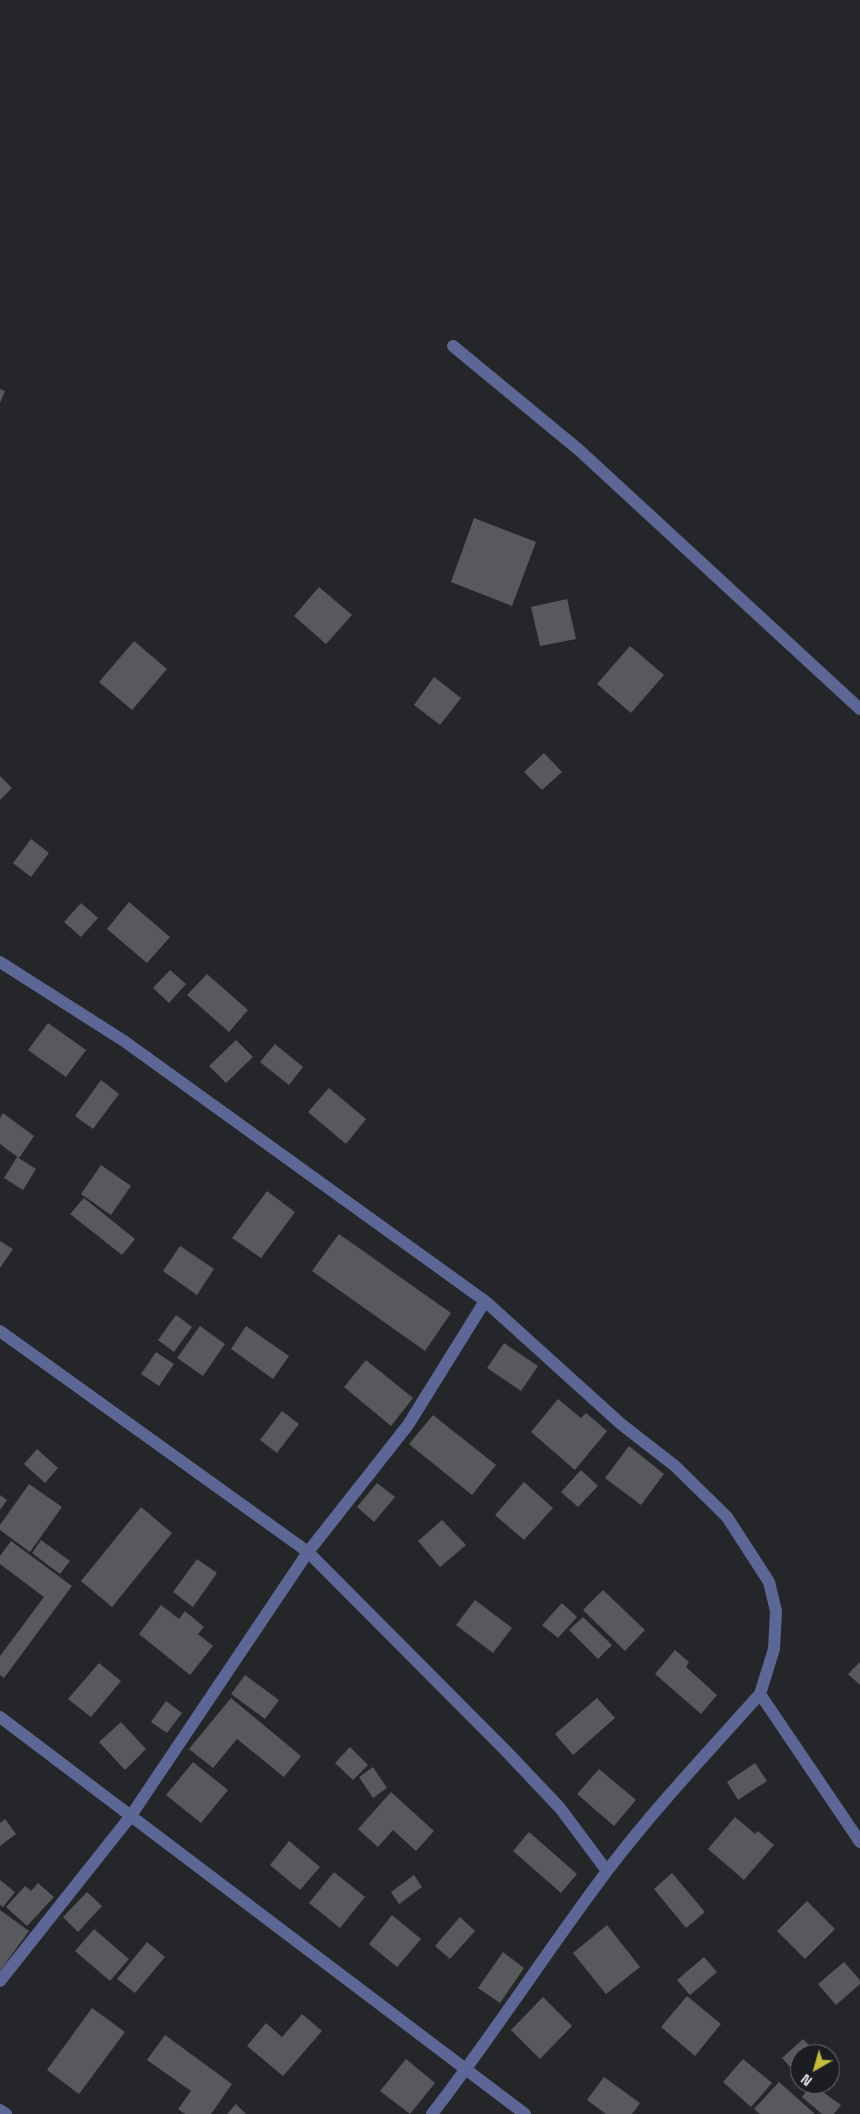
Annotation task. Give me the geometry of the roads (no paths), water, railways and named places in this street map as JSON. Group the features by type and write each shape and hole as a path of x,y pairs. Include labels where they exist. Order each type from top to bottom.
{"street":[{"path":"453,346 579,450 860,709"},
{"path":"0,962 124,1041 484,1301 621,1424 675,1466 727,1517 769,1582 776,1611 774,1649 760,1694 682,1780 607,1871 467,2069 432,2114"},
{"path":"0,1981 130,1817 308,1552 408,1425 484,1301"},
{"path":"0,1331 308,1552 560,1808 607,1871"},
{"path":"760,1694 860,1842"},
{"path":"0,1717 525,2114"},
{"path":"0,2110 6,2114"}]}
